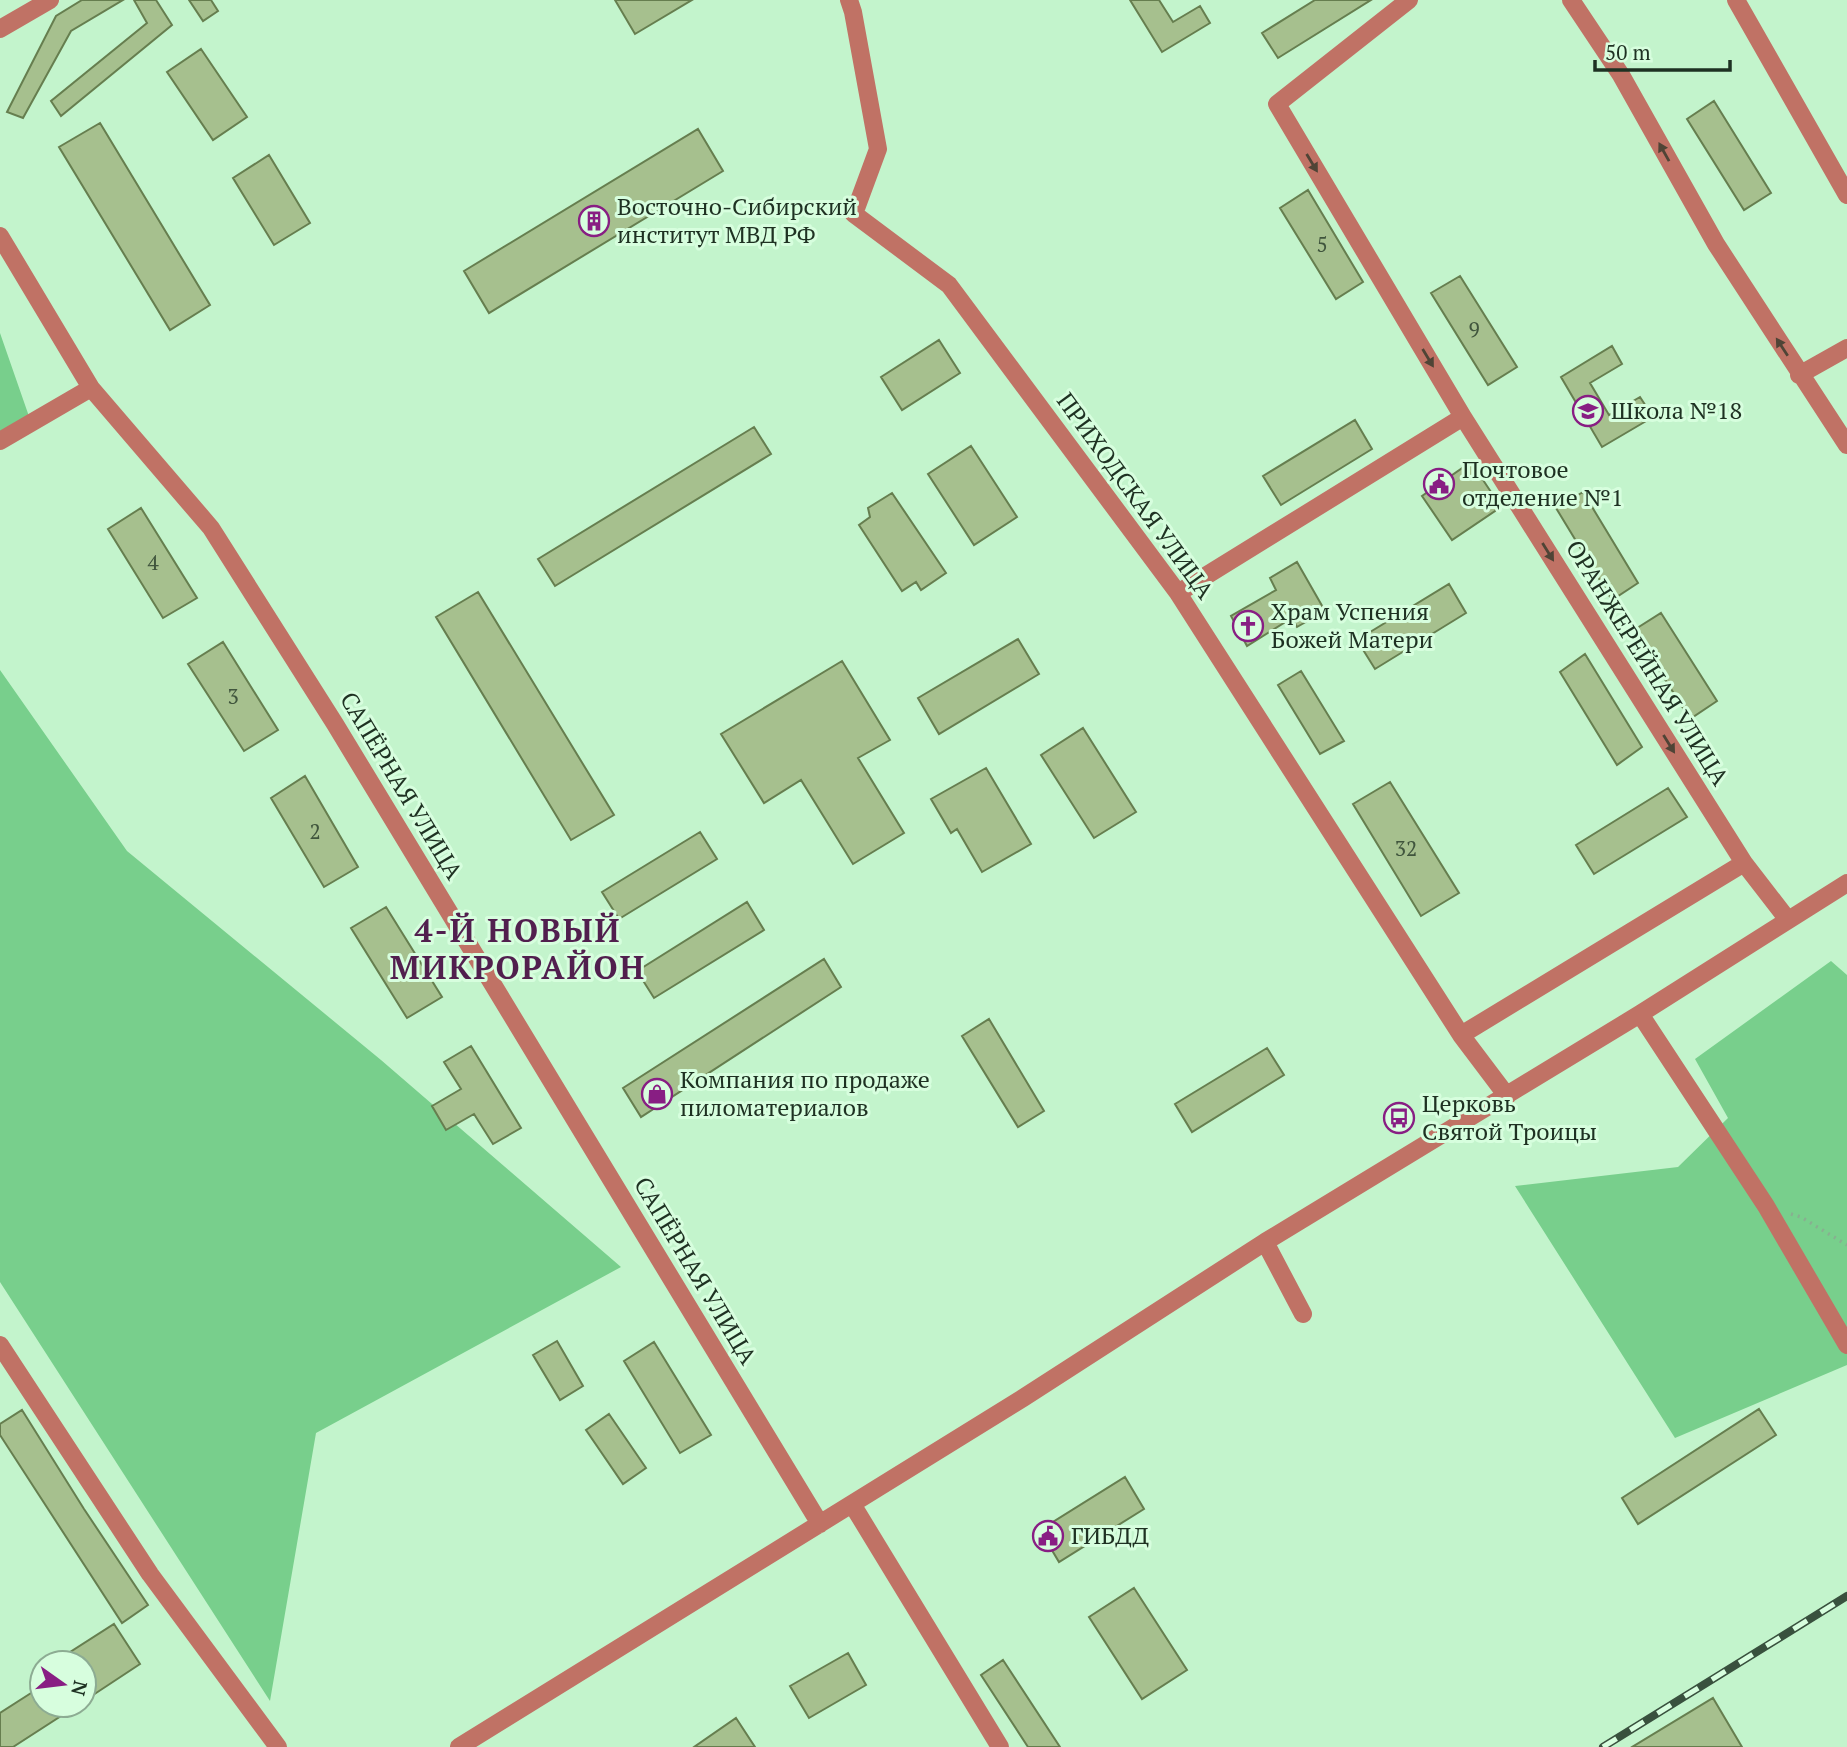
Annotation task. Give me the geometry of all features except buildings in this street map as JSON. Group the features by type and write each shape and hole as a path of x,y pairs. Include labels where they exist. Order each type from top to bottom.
{"street":[{"path":"0,29 50,0"},
{"name":"ПРИХОДСКАЯ УЛИЦА","path":"849,0 878,149 854,214 950,285 1178,593 1461,1034 1507,1096"},
{"name":"ОРАНЖЕРЕЙНАЯ УЛИЦА","path":"1408,0 1277,104 1464,417 1744,863 1788,920"},
{"path":"1571,0 1620,75 1716,244 1847,445"},
{"path":"1736,0 1847,195"},
{"name":"САПЁРНАЯ УЛИЦА","path":"0,236 91,388 211,528 335,724 820,1524"},
{"path":"1799,375 1847,348"},
{"path":"0,441 91,388"},
{"path":"1178,593 1464,417"},
{"path":"1461,1034 1744,863"},
{"path":"459,1747 852,1504 1265,1242 1640,1014 1847,883"},
{"path":"1640,1014 1766,1206 1847,1345"},
{"path":"1265,1242 1303,1314"},
{"path":"0,1345 150,1574 278,1747"},
{"path":"852,1504 1000,1747"}],"path":[{"path":"1766,1206 1801,1217 1847,1245"}],"green space":[{"path":"0,333 32,425 0,435"},
{"path":"0,670 127,851 381,1060 621,1267 316,1433 270,1701 0,1282"},
{"path":"1831,961 1847,975 1847,1365 1675,1438 1515,1186 1678,1167 1728,1118 1695,1059"}],"railway":[{"path":"1603,1747 1847,1596"}],"place":[{"name":"Восточно-Сибирский институт МВД РФ","path":"594,221"},
{"name":"Школа №18","path":"1588,411"},
{"name":"Почтовое отделение №1","path":"1439,484"},
{"name":"Храм Успения Божей Матери","path":"1248,626"},
{"name":"Компания по продаже пиломатериалов","path":"657,1094"},
{"name":"Церковь Святой Троицы","path":"1399,1118"},
{"name":"ГИБДД","path":"1048,1536"}],"district":[{"name":"4-Й НОВЫЙ МИКРОРАЙОН","path":"518,950"}]}
